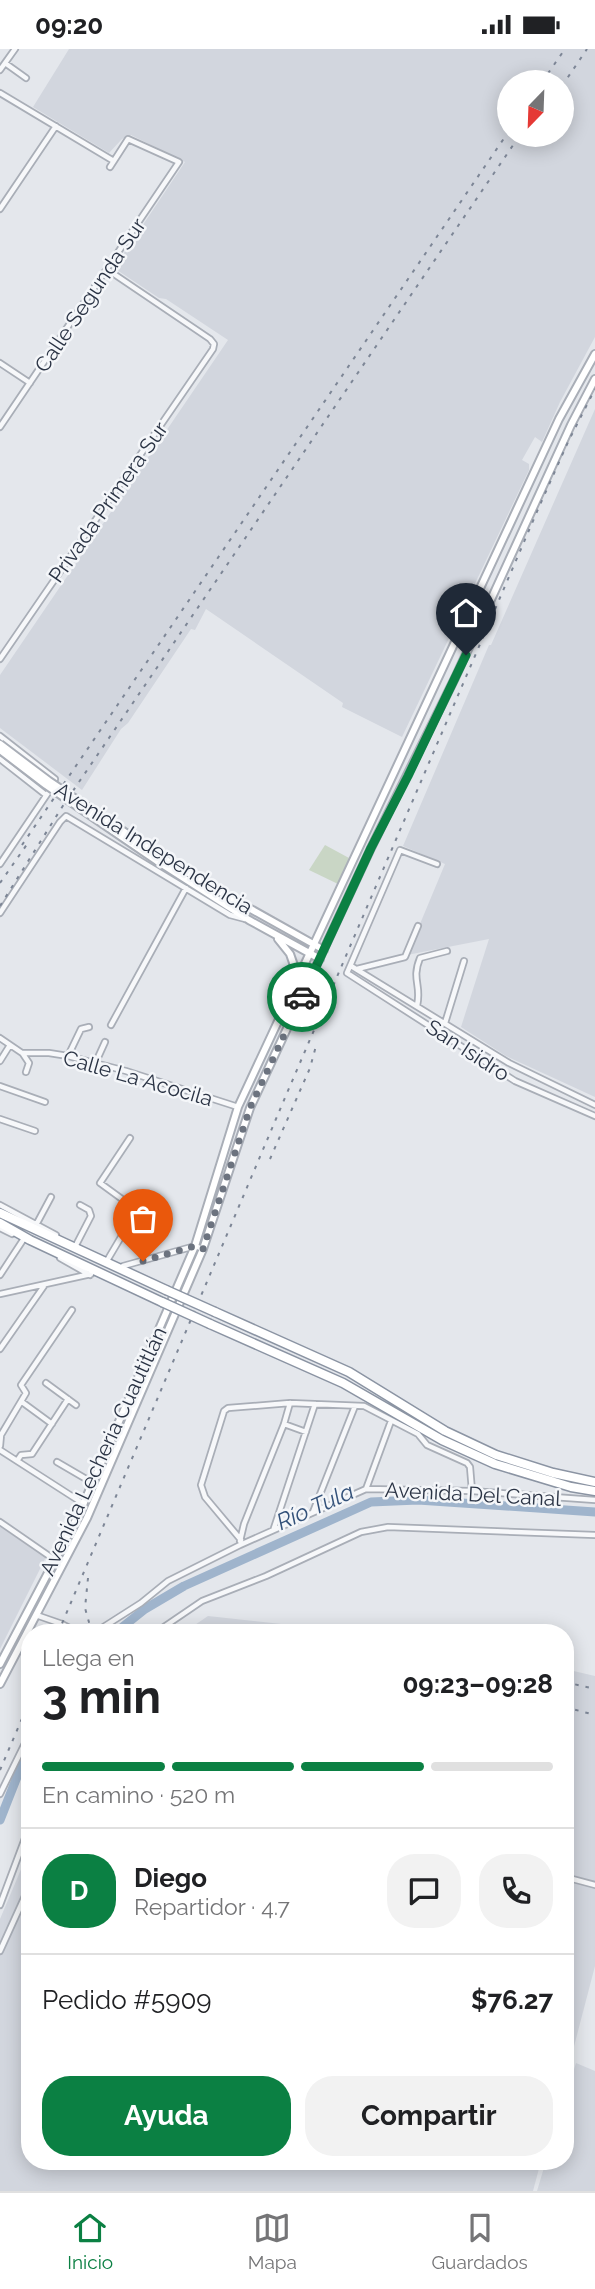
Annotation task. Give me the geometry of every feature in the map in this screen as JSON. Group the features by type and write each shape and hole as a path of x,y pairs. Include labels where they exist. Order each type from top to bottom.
{"highway":[{"path":"0,1213 349,1372 445,1431 496,1455 536,1468 595,1480"},
{"path":"0,1225 162,1302 343,1383 442,1440 495,1464 560,1484 595,1491"}],"main road":[{"name":"Avenida Lecheria Cuautitlán","path":"21,1624 84,1504 195,1246 238,1107 559,419 595,354"},
{"name":"Avenida Lecheria Cuautitlán","path":"30,1624 87,1518 203,1249 250,1108 595,379"},
{"name":"Avenida Independencia","path":"0,744 249,920 309,954"},
{"name":"Avenida Independencia","path":"0,750 46,785 159,858 314,944"},
{"path":"275,935 290,954 298,977"},
{"path":"314,944 324,950"},
{"path":"309,954 320,959"},
{"name":"Avenida Lecheria Cuautitlán","path":"0,1664 21,1624"},
{"name":"Avenida Lecheria Cuautitlán","path":"0,1684 2,1673 21,1640"}],"street":[{"path":"0,70 15,49"},
{"path":"5,63 26,78"},
{"path":"0,93 112,160 110,167"},
{"path":"0,209 55,126"},
{"name":"Calle Segunda Sur","path":"0,427 179,162 131,139 125,141 112,160"},
{"name":"Privada Primera Sur","path":"0,659 213,349 214,344 107,271"},
{"path":"0,363 30,383"},
{"path":"0,736 52,776 54,784 0,864"},
{"path":"0,759 46,795"},
{"path":"0,912 66,816 230,915 249,920"},
{"path":"351,966 400,850 437,864"},
{"path":"111,1025 186,888"},
{"path":"356,969 405,957 418,926"},
{"path":"417,1006 419,991 414,973 420,958 447,951"},
{"path":"444,1023 464,961"},
{"name":"San Isidro","path":"595,1105 509,1063 351,966 348,973 515,1081 595,1117"},
{"path":"68,1056 81,1029 89,1027"},
{"path":"0,1038 22,1053 29,1063 26,1072"},
{"path":"95,1064 105,1042"},
{"path":"0,1061 10,1045"},
{"name":"Calle La Acocila","path":"22,1053 68,1056 126,1071 238,1107"},
{"path":"0,1086 45,1102"},
{"path":"0,1119 35,1131"},
{"path":"108,1259 137,1210 100,1183 130,1138"},
{"path":"36,1225 51,1197"},
{"path":"0,1205 123,1266 195,1246 203,1249"},
{"path":"76,1245 91,1213 80,1205"},
{"path":"0,1225 23,1240 93,1274 0,1294"},
{"path":"0,1275 23,1240"},
{"path":"0,1349 44,1285"},
{"path":"72,1310 21,1385 26,1392 1,1435 0,1448 84,1504"},
{"path":"46,1384 76,1405"},
{"path":"17,1461 21,1455 32,1454 68,1399"},
{"path":"22,1402 52,1424"},
{"path":"240,1543 290,1403"},
{"path":"240,1543 205,1497 201,1485 224,1411 236,1406 290,1403 364,1406 418,1434 427,1445 467,1463 470,1467 471,1491"},
{"path":"274,1529 315,1404"},
{"path":"313,1513 355,1406"},
{"path":"366,1489 391,1420"},
{"path":"284,1424 306,1432"},
{"path":"57,1462 93,1483"},
{"name":"Avenida Del Canal","path":"108,1624 141,1603 168,1581 240,1543 366,1489 471,1491 595,1500"},
{"path":"0,1522 55,1560"},
{"path":"168,1624 202,1601 266,1576 361,1532 388,1527 595,1535"},
{"path":"35,1615 62,1624"},
{"path":"0,1794 21,1751"},
{"path":"0,1905 21,1849"},
{"path":"574,1879 595,1885"},
{"path":"0,1951 21,1905"}],"shaded area":[{"path":"69,49 595,49 595,337 542,442 535,437 522,460 529,464 529,470 402,737 342,707 343,703 206,609 195,630 191,629 82,790 0,728 0,675 228,340 114,268 185,162 131,135 122,139 109,153 33,107"},
{"path":"595,409 595,1097 506,1056 461,1027 489,939 407,955 445,864 403,846 489,645"},
{"path":"0,1526 46,1557 0,1649"},
{"path":"208,1616 281,1624 196,1624"},
{"path":"574,1671 595,1676 595,1966 574,2046"},
{"path":"21,1869 21,2170 539,2170 533,2191 0,2191 0,1919"},
{"path":"576,2063 595,2071 595,2191 537,2191 543,2170 574,2170"}],"green space":[{"path":"325,845 349,858 338,884 309,870"}],"waterway":[{"name":"Río Tula","path":"126,1624 145,1609 184,1586 371,1502 418,1500 595,1512"},
{"name":"Río Tula","path":"0,1820 21,1767"}],"railway":[{"path":"550,70 565,49"},
{"path":"573,70 587,49"},
{"path":"22,845 498,147"},
{"path":"0,906 64,804 512,147"},
{"path":"62,1624 539,507 595,389"},
{"path":"0,883 30,840"},
{"path":"270,1159 310,1068 316,1046"},
{"path":"88,1578 85,1608 89,1624"},
{"path":"574,1684 595,1689"},
{"path":"574,1709 595,1715"},
{"path":"0,1770 21,1721"}],"way so far":[{"path":"143,1261 195,1246 203,1249 250,1108 302,997"}],"route":[{"path":"302,997 371,848 466,655"}]}
